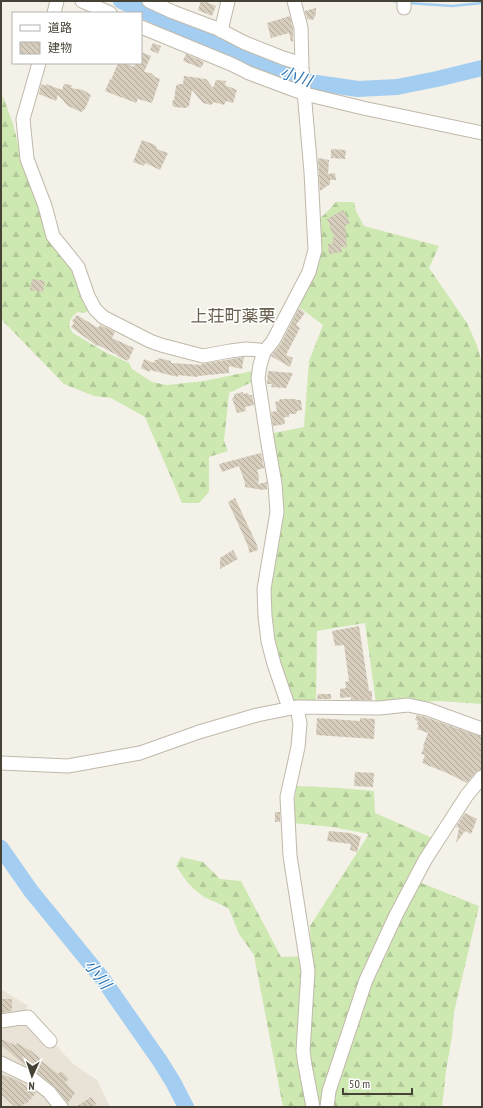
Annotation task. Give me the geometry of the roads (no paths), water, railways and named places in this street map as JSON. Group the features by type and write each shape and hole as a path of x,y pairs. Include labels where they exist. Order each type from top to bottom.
{"street":[{"path":"54,12 57,1"},
{"path":"82,1 108,12"},
{"path":"149,1 302,66"},
{"path":"221,31 228,1"},
{"path":"294,1 301,28 302,66 311,172 314,250 309,272 273,341 264,352 258,378 275,484 277,512 264,589 268,641 274,664 300,724 298,747 287,797 290,856 308,971 303,1051 314,1107"},
{"path":"142,27 231,64 249,73 305,94 482,133"},
{"path":"39,64 23,119 27,159 53,236 78,267 88,296 95,309 103,317 150,341 203,356 246,349 264,352"},
{"path":"1,763 68,766 140,753 199,732 257,715 293,708 379,708 408,705 426,709 482,729"},
{"path":"327,1107 329,1091 366,980 396,915 425,860 467,795 482,777"},
{"path":"1,1021 28,1017 50,1041"},
{"path":"1,1063 30,1078 49,1092 61,1107"}],"waterway":[{"name":"小川","path":"121,1 262,64 298,79 310,82 358,89 397,87 482,68"},
{"path":"393,1 401,2"},
{"path":"408,3 452,6 482,3"},
{"name":"小川","path":"1,848 31,891 102,978 160,1061 186,1107"}],"district":[{"name":"上荘町薬栗","path":"233,316"}]}
